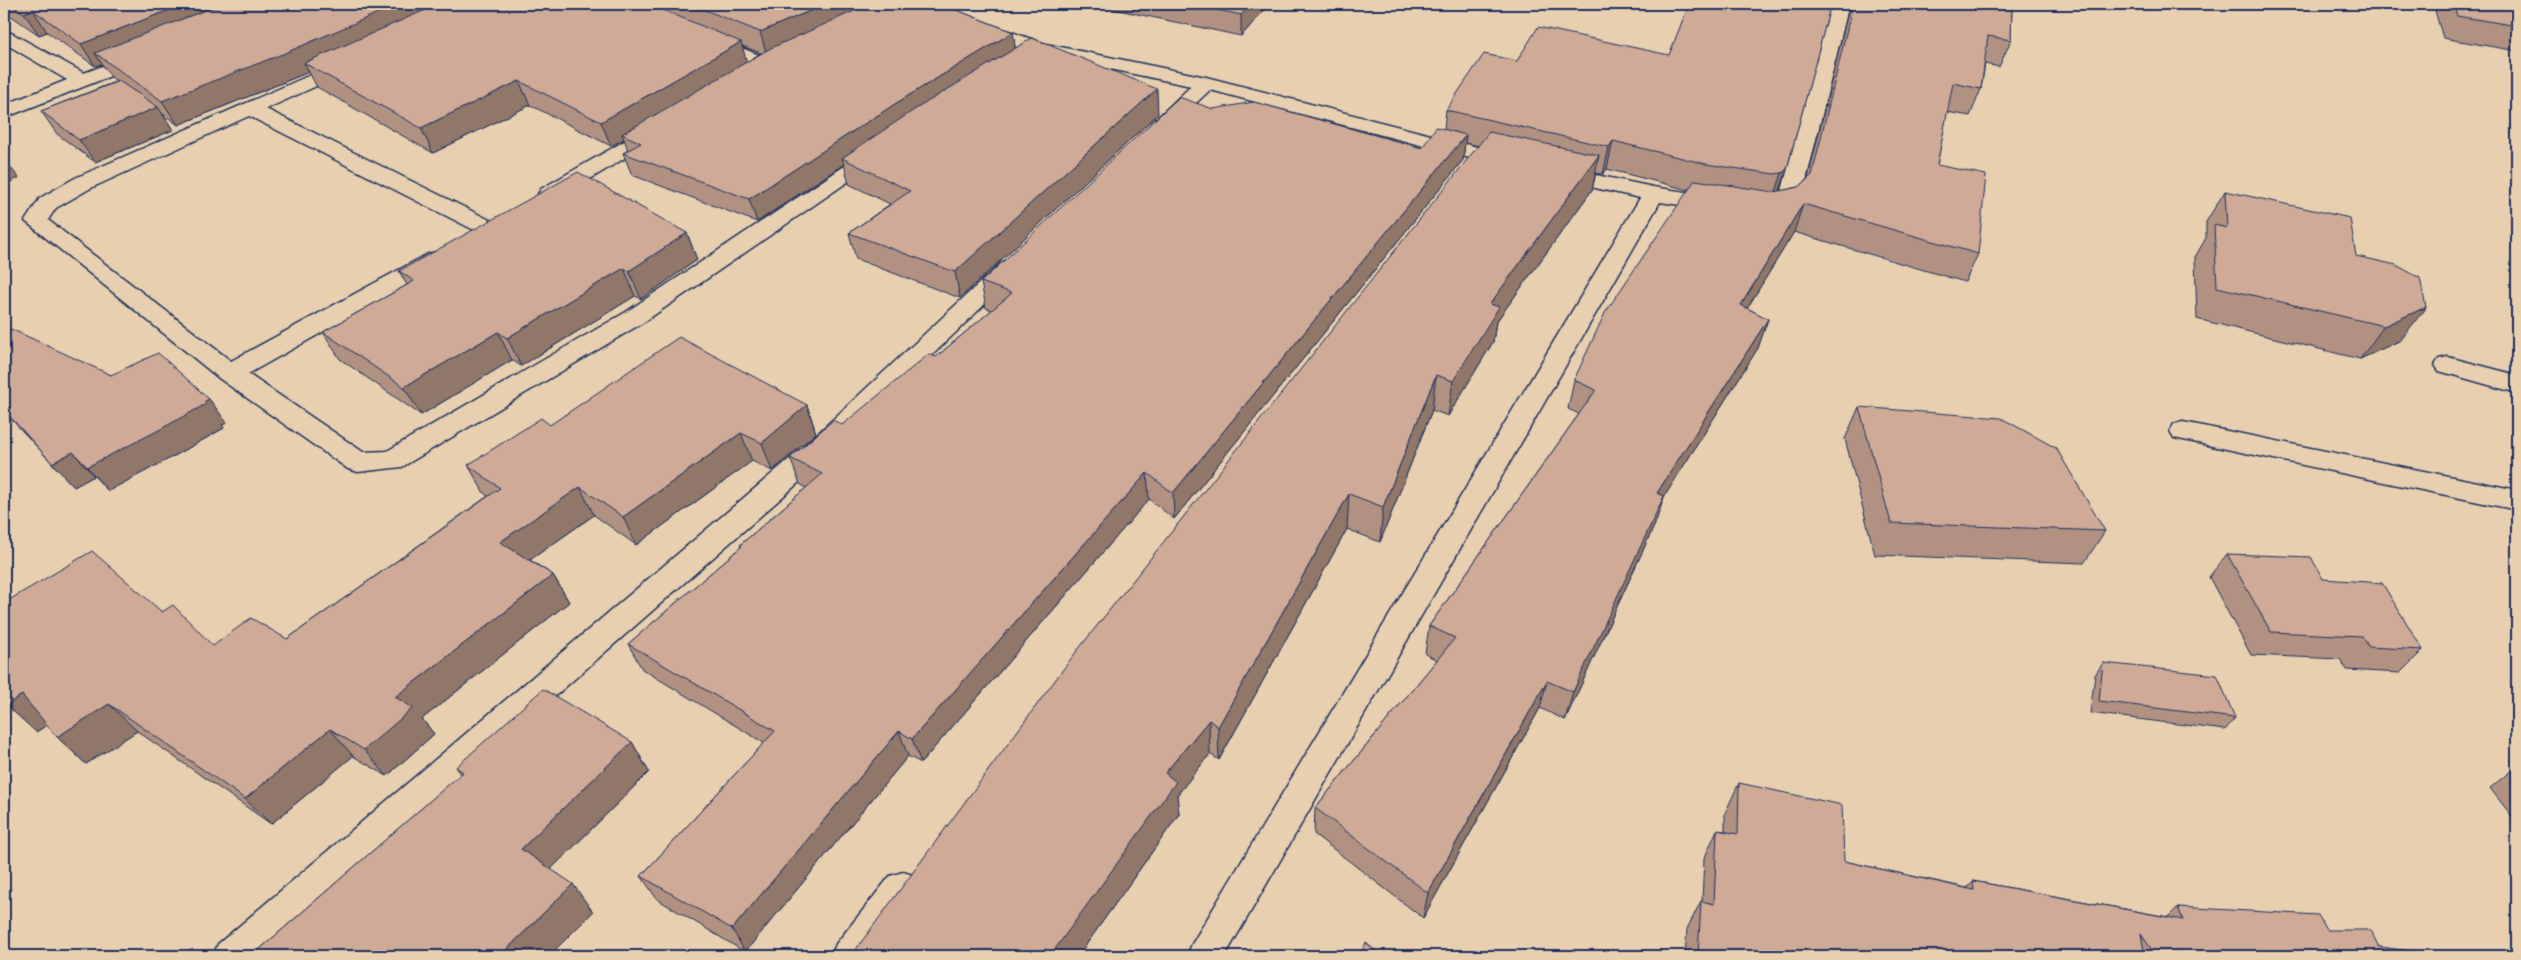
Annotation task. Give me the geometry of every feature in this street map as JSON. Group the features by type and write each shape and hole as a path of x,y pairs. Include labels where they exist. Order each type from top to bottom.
{"street":[{"path":"914,4 1041,49 1206,83 1479,156 1653,194 1765,211 1781,208 1790,201 1840,4"},
{"path":"694,34 776,61 742,80"},
{"path":"4,35 83,81"},
{"path":"1016,64 1041,49"},
{"path":"4,112 155,51"},
{"path":"366,56 83,183 48,203 36,221 229,373 358,462 392,460 634,317 894,142"},
{"path":"1141,144 1206,83"},
{"path":"229,373 498,224 250,109"},
{"path":"532,204 675,120"},
{"path":"1460,179 1479,156"},
{"path":"1205,956 1653,194"},
{"path":"231,956 810,457 1026,253"},
{"path":"2448,365 2517,384"},
{"path":"2183,430 2517,500"},
{"path":"850,956 917,870"}],"building":[{"path":"10,4 185,4 81,44 33,10 24,13"},
{"path":"221,4 399,4 285,53 162,101 95,53"},
{"path":"439,4 648,4 741,42 601,122 519,81 421,128 304,63"},
{"path":"690,4 826,4 760,32"},
{"path":"870,4 941,4 1013,32 898,102 749,199 623,153 641,143 622,134 769,49"},
{"path":"1189,4 1251,4 1241,15"},
{"path":"1689,4 1831,4 1787,169 1782,173 1774,174 1706,164 1613,141 1609,147 1446,110 1484,54 1517,61 1538,27 1669,55"},
{"path":"1853,4 2012,4 2011,40 1988,36 1981,89 1953,83 1937,165 1986,175 1978,254 1803,204 1741,305 1768,319 1657,493 1664,496 1573,692 1547,681 1428,893 1315,808 1455,638 1429,626 1596,390 1574,380 1605,313 1695,180 1774,192 1799,187 1812,175"},
{"path":"2453,4 2517,4 2517,26 2457,16"},
{"path":"1032,38 1157,89 955,272 849,233 910,191 842,158 914,110"},
{"path":"119,81 158,107 79,140 41,111"},
{"path":"1179,97 1213,109 1254,102 1422,148 1436,127 1466,135 1173,493 1147,473 912,739 899,731 732,929 641,876 775,731 628,644 822,474 790,458 833,420 842,425 929,354 936,357 1012,293 981,282"},
{"path":"1489,132 1599,155 1490,304 1499,307 1453,381 1436,375 1383,507 1349,494 1218,727 1209,720 1165,773 1176,782 1050,956 851,956 1073,656"},
{"path":"578,172 687,233 629,271 624,268 507,338 498,332 404,387 323,332 414,281 399,271"},
{"path":"2225,191 2350,218 2356,256 2396,265 2420,278 2426,307 2384,326 2217,287 2214,225 2227,228"},
{"path":"11,329 111,375 158,353 209,399 204,402 206,404 87,467 73,452 52,463 4,410 4,333"},
{"path":"679,337 807,405 762,443 741,433 623,517 580,487 500,542 553,575 395,697 413,708 364,750 330,729 245,799 109,704 57,737 22,695 6,705 4,703 4,603 92,551 162,612 173,605 213,646 251,618 287,639 500,488 468,465 541,418 550,425"},
{"path":"1859,407 2001,418 2056,448 2105,531 1891,523"},
{"path":"2227,554 2311,557 2323,579 2382,583 2423,650 2369,647 2362,636 2271,632"},
{"path":"2103,663 2217,675 2235,718 2099,701"},
{"path":"543,689 632,742 521,849 573,884 500,956 252,956 463,772 456,767"},
{"path":"1739,783 1842,805 1844,861 1974,890 1973,881 2183,920 2178,907 2318,915 2327,930 2370,930 2379,947 2448,956 2156,956 2141,934 2145,956 1698,956 1701,901 1714,904 1717,830 1738,834"},
{"path":"1366,943 1382,956 1359,956"}]}
